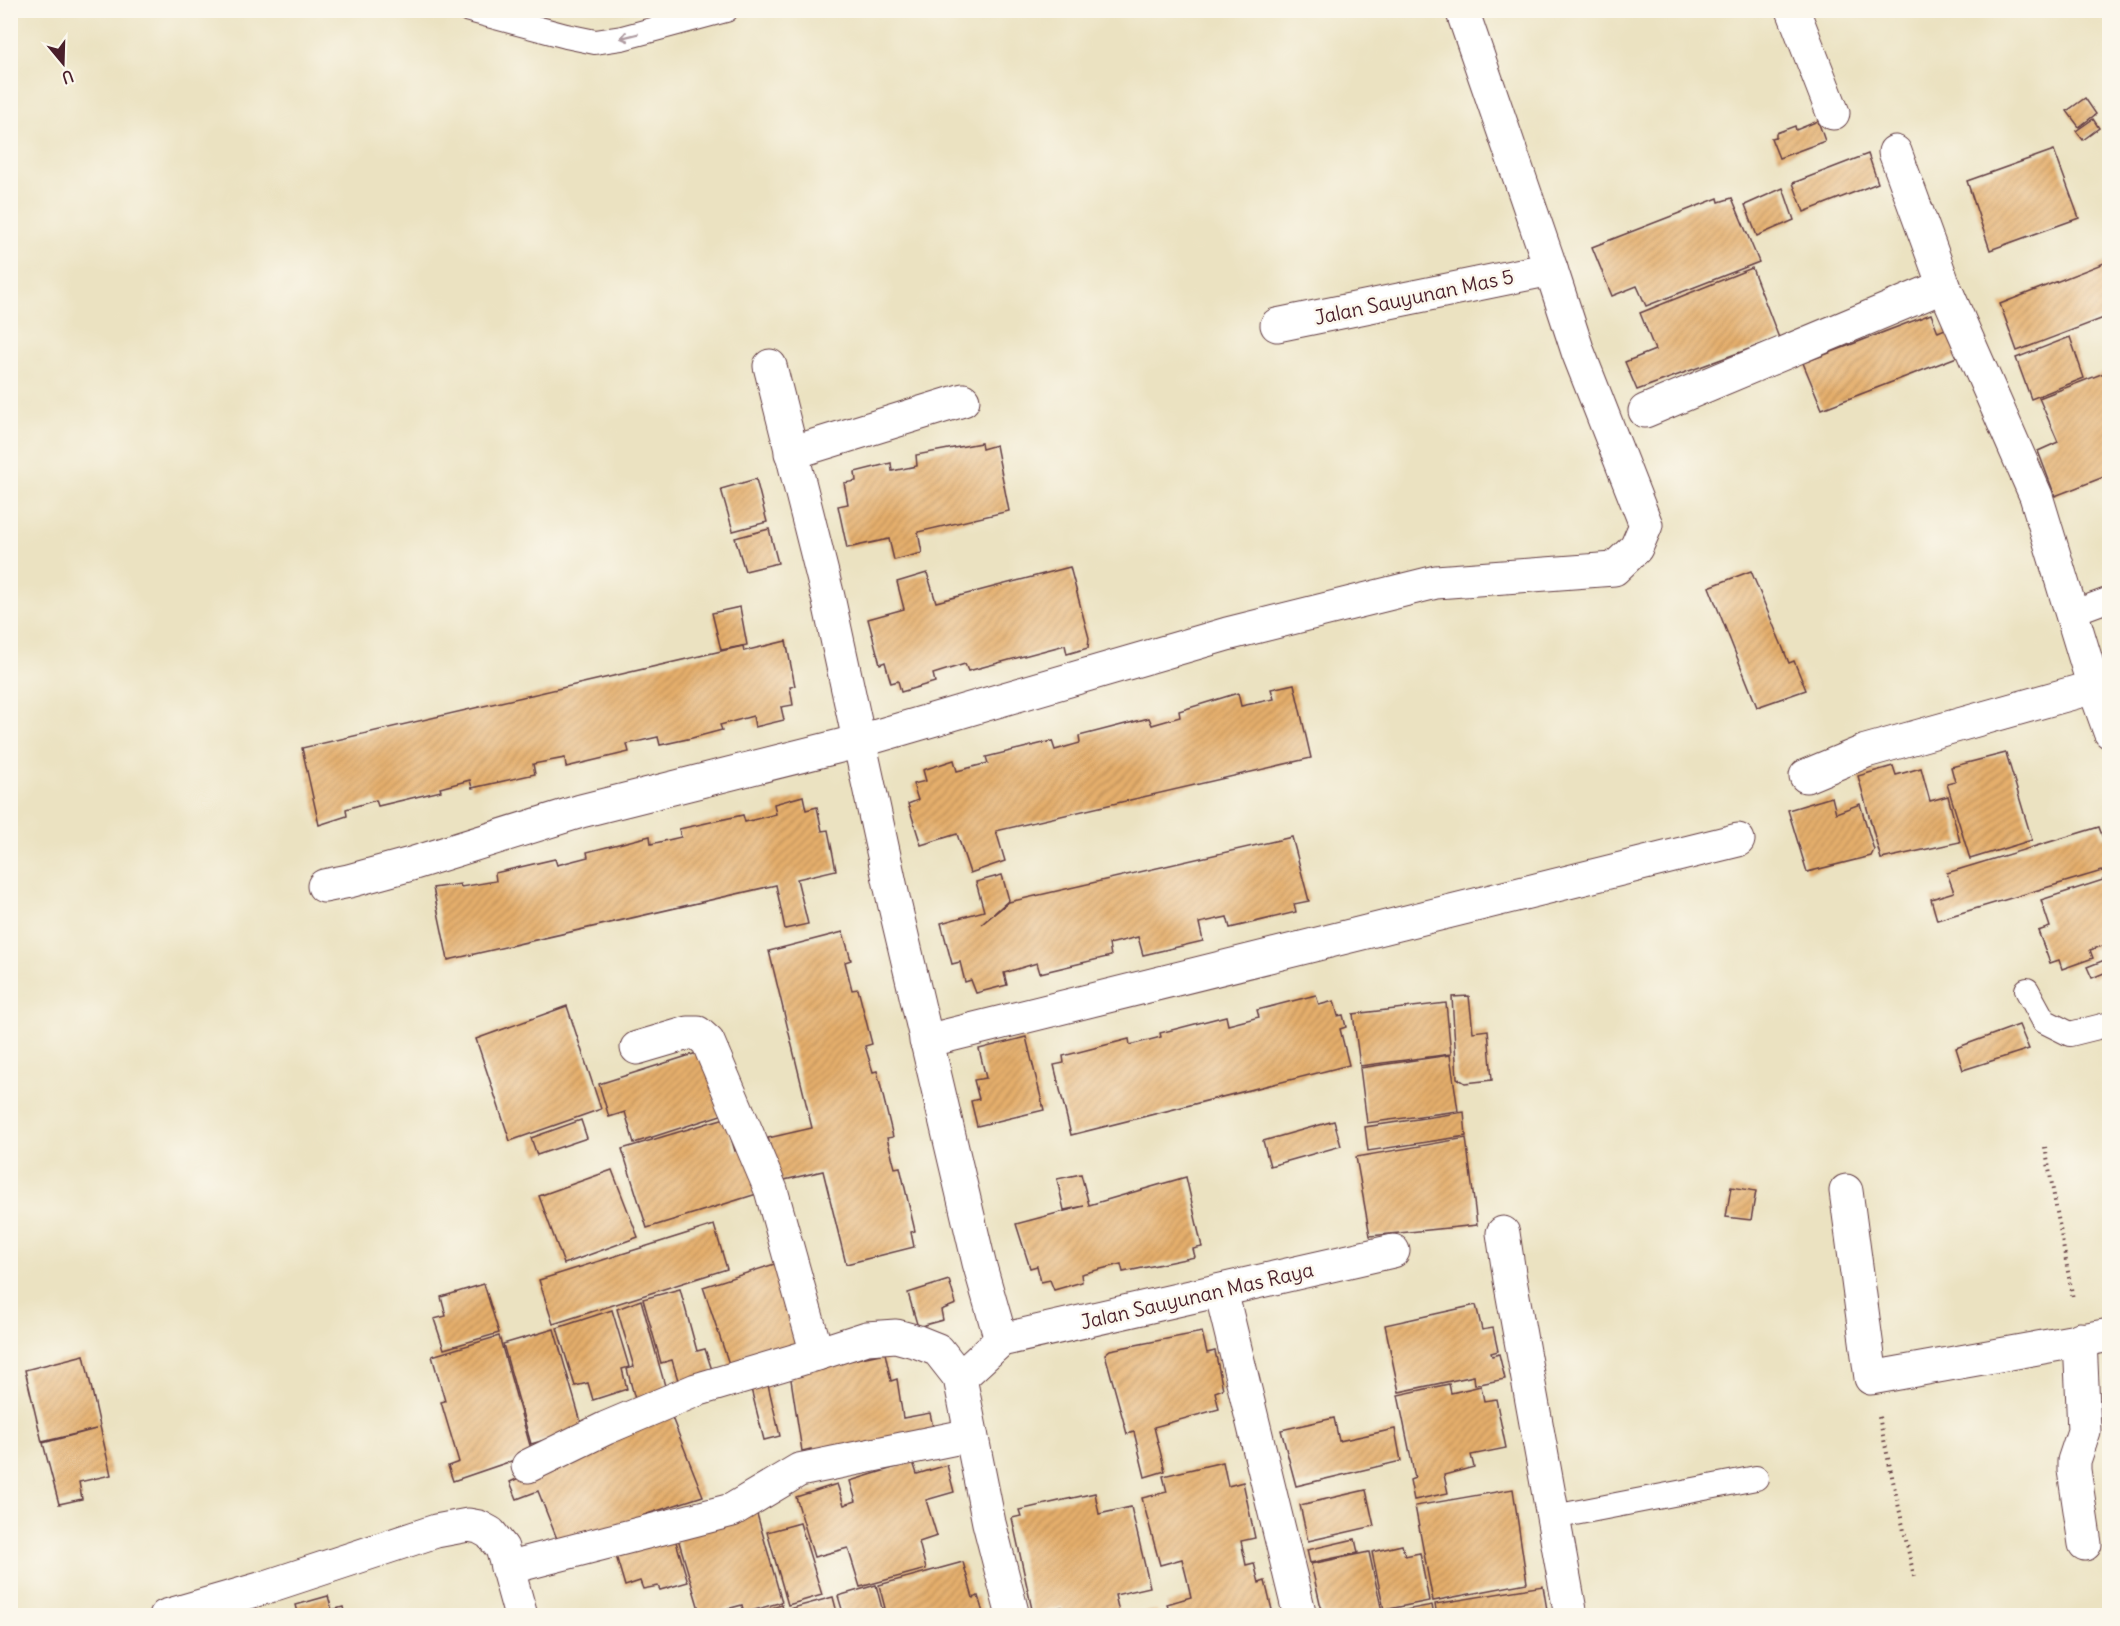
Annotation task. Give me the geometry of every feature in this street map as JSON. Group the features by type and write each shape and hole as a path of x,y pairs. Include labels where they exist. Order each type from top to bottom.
{"street":[{"path":"324,886 411,864 581,811 860,741 1227,634 1436,582 1614,568 1635,548 1646,525 1578,352 1462,10"},
{"path":"1793,10 1833,113"},
{"path":"1895,152 1944,286 2036,496 2109,732"},
{"name":"Jalan Sauyunan Mas 5","path":"1277,325 1551,269"},
{"path":"1646,411 1944,286"},
{"path":"770,366 828,597 926,1041 979,1263 1001,1340 960,1378"},
{"path":"791,453 963,400"},
{"path":"1806,776 1866,751 2094,687"},
{"path":"926,1041 1738,840"},
{"path":"637,1048 687,1033 698,1033 708,1042 771,1190 817,1354"},
{"path":"1846,1191 1871,1378 2095,1337 2084,1431 2074,1461 2085,1544"},
{"path":"1503,1233 1571,1616"},
{"name":"Jalan Sauyunan Mas Raya","path":"1001,1340 1393,1251"},
{"path":"1221,1290 1300,1616"},
{"path":"528,1466 606,1428 696,1390 867,1338 896,1336 918,1342 938,1350 960,1378 988,1523 1013,1616"},
{"path":"507,1568 732,1510 799,1470 971,1435"},
{"path":"166,1616 263,1588 436,1531 468,1525 490,1533 502,1548 520,1616"}],"lane":[{"path":"469,10 505,15 595,42 622,38 726,10"},
{"path":"2072,613 2109,599"},
{"path":"2027,990 2044,1021 2070,1034 2109,1024"},
{"path":"1554,1517 1756,1478"}],"path":[{"path":"2045,1147 2095,1337"},
{"path":"1871,1378 1915,1581"}],"building":[{"path":"2085,98 2096,114 2079,127 2067,111"},
{"path":"2093,119 2099,128 2083,140 2076,131"},
{"path":"1818,121 1825,141 1779,158 1771,138 1776,137 1776,133 1795,126 1796,130"},
{"path":"2054,150 2079,218 1990,250 1967,181"},
{"path":"1868,154 1878,183 1804,212 1793,183"},
{"path":"1783,188 1794,220 1757,236 1745,205"},
{"path":"1718,198 1719,202 1732,198 1759,262 1646,306 1637,286 1612,296 1592,247"},
{"path":"2109,261 2109,316 2017,351 2000,304"},
{"path":"1752,268 1779,338 1637,390 1625,362 1655,350 1640,313"},
{"path":"1931,314 1938,332 1952,326 1962,355 1822,409 1803,363"},
{"path":"2070,337 2084,378 2031,399 2016,358"},
{"path":"2109,371 2109,475 2055,496 2038,451 2058,442 2039,398"},
{"path":"981,443 982,449 996,445 1009,511 918,532 922,553 894,560 889,539 847,548 838,506 848,504 844,483 856,481 855,472 891,463 892,471 917,466 916,455"},
{"path":"756,479 767,522 733,531 721,489"},
{"path":"769,529 778,563 745,571 735,538"},
{"path":"1070,567 1089,638 1088,648 1067,654 1065,645 968,671 965,664 933,674 935,682 901,692 898,681 891,683 885,662 880,664 868,619 904,609 897,582 927,573 936,602"},
{"path":"1751,571 1789,663 1794,661 1806,690 1757,707 1709,587"},
{"path":"740,607 747,645 721,650 712,613"},
{"path":"786,641 795,686 790,687 793,705 781,707 784,720 755,727 753,716 720,725 722,730 692,738 660,745 658,737 627,744 629,752 566,767 565,758 533,764 535,774 472,788 470,780 440,788 441,791 378,806 376,800 346,809 347,816 319,825 302,748 743,646 744,651"},
{"path":"1294,684 1311,758 996,831 1005,861 970,873 957,834 921,845 908,804 918,800 913,784 926,781 923,770 954,760 957,771 988,763 986,757 1052,741 1055,750 1080,743 1079,736 1149,718 1152,725 1180,717 1179,711 1238,693 1241,706 1274,699 1271,689"},
{"path":"2006,753 2032,840 1970,859 1947,784 1955,782 1951,767"},
{"path":"1893,766 1896,775 1921,768 1930,801 1948,796 1960,842 1881,859 1858,776"},
{"path":"803,796 806,810 817,807 822,831 828,830 836,870 797,879 808,924 785,929 776,885 448,960 433,888 460,884 461,887 496,881 495,873 555,859 557,865 588,857 587,852 650,836 651,844 681,837 679,829 743,815 745,822 776,814 774,804"},
{"path":"1832,797 1836,813 1860,804 1874,850 1871,856 1807,872 1788,810"},
{"path":"2099,827 2103,838 2109,836 2109,869 1937,920 1931,899 1954,892 1947,873"},
{"path":"1292,837 1309,901 1294,904 1296,912 1230,928 1227,917 1199,923 1203,941 1143,955 1138,937 1109,944 1111,956 1040,973 1037,963 1004,973 1007,985 976,993 971,980 965,982 960,962 952,964 941,923 984,911 976,882 1002,875 1009,900 982,924 1009,902"},
{"path":"2109,878 2109,944 2090,950 2093,958 2062,969 2059,960 2050,963 2038,931 2050,927 2041,900"},
{"path":"843,932 851,960 845,962 852,990 858,989 872,1044 865,1046 873,1072 877,1071 893,1137 887,1138 895,1168 900,1167 915,1231 911,1232 914,1247 846,1264 823,1171 780,1181 768,1138 812,1128 769,951"},
{"path":"2107,959 2109,971 2092,978 2087,967"},
{"path":"1316,995 1319,1005 1334,1001 1338,1016 1343,1015 1346,1027 1340,1029 1349,1065 1071,1135 1054,1065 1064,1063 1063,1056 1129,1039 1130,1045 1161,1037 1160,1033 1226,1016 1228,1025 1259,1017 1257,1010"},
{"path":"1469,996 1473,1032 1488,1030 1492,1080 1465,1083 1457,1078 1452,997"},
{"path":"1446,1003 1451,1054 1360,1066 1353,1014"},
{"path":"567,1006 601,1109 510,1141 476,1039"},
{"path":"2019,1025 2029,1049 1963,1070 1956,1048"},
{"path":"1026,1037 1044,1110 977,1126 971,1101 979,1099 974,1080 986,1078 979,1049"},
{"path":"703,1051 724,1114 634,1143 625,1112 609,1117 599,1084"},
{"path":"1450,1055 1458,1111 1367,1123 1360,1068"},
{"path":"1464,1112 1466,1136 1368,1151 1365,1127"},
{"path":"725,1118 735,1151 746,1148 760,1193 647,1228 622,1149"},
{"path":"581,1120 587,1138 537,1155 531,1138"},
{"path":"1334,1121 1341,1146 1270,1166 1263,1141"},
{"path":"1466,1138 1477,1225 1370,1236 1356,1157"},
{"path":"612,1170 638,1237 564,1264 539,1196"},
{"path":"1081,1174 1089,1205 1186,1177 1202,1247 1193,1249 1195,1257 1123,1272 1121,1264 1081,1274 1082,1282 1054,1290 1050,1280 1041,1282 1037,1266 1030,1268 1016,1224 1084,1206 1064,1210 1057,1179"},
{"path":"1731,1187 1756,1191 1751,1220 1726,1217"},
{"path":"714,1225 727,1269 553,1324 539,1280"},
{"path":"784,1261 811,1348 732,1373 703,1287"},
{"path":"949,1280 956,1304 941,1310 943,1320 921,1326 917,1324 908,1293"},
{"path":"484,1284 499,1333 444,1349 434,1319 446,1316 441,1297"},
{"path":"680,1289 697,1351 705,1349 714,1376 680,1387 672,1360 661,1363 643,1299"},
{"path":"641,1300 667,1393 636,1403 627,1369 634,1367 617,1309"},
{"path":"1476,1305 1482,1330 1493,1328 1498,1351 1491,1353 1492,1356 1499,1354 1505,1379 1475,1385 1474,1376 1399,1392 1385,1325"},
{"path":"612,1310 629,1367 622,1369 627,1389 593,1400 588,1383 575,1386 557,1328"},
{"path":"554,1329 583,1429 531,1444 503,1344"},
{"path":"1202,1332 1207,1353 1215,1351 1223,1389 1215,1392 1219,1409 1154,1427 1165,1471 1145,1477 1134,1432 1127,1434 1105,1354 1110,1350"},
{"path":"499,1336 531,1449 529,1455 453,1481 448,1466 459,1462 441,1402 445,1401 432,1356"},
{"path":"885,1353 891,1381 897,1379 903,1418 930,1413 934,1432 813,1458 811,1449 802,1451 790,1373"},
{"path":"84,1355 111,1475 79,1482 82,1499 59,1504 43,1443 96,1429 42,1442 25,1370"},
{"path":"766,1376 780,1436 764,1440 749,1381"},
{"path":"1449,1384 1451,1393 1481,1386 1484,1401 1496,1399 1506,1448 1471,1455 1474,1467 1444,1475 1448,1493 1414,1500 1410,1480 1415,1478 1398,1395"},
{"path":"669,1410 703,1496 644,1515 646,1524 561,1549 538,1491 517,1499 510,1482"},
{"path":"1334,1418 1339,1441 1395,1429 1401,1461 1296,1486 1281,1430"},
{"path":"913,1462 917,1474 947,1465 954,1492 926,1500 937,1536 919,1542 926,1569 860,1587 848,1548 814,1557 796,1497 837,1484 844,1505 856,1501 850,1481"},
{"path":"1223,1462 1228,1486 1243,1482 1255,1538 1241,1541 1246,1565 1254,1563 1259,1583 1265,1581 1272,1610 1262,1613 1263,1616 1170,1616 1167,1604 1191,1597 1187,1579 1182,1559 1160,1565 1142,1498 1167,1492 1163,1476"},
{"path":"1513,1489 1527,1583 1433,1601 1415,1506"},
{"path":"1366,1490 1374,1526 1308,1541 1300,1505"},
{"path":"1095,1493 1099,1514 1131,1507 1150,1587 1115,1595 1120,1616 1064,1616 1062,1607 1033,1614 1012,1518 1021,1516 1019,1510"},
{"path":"755,1507 782,1602 744,1613 742,1605 701,1616 677,1535"},
{"path":"800,1523 822,1595 788,1605 767,1532"},
{"path":"674,1535 688,1582 660,1590 658,1586 643,1589 640,1581 625,1586 614,1549"},
{"path":"1355,1539 1358,1553 1310,1563 1307,1550"},
{"path":"1402,1545 1405,1556 1420,1553 1429,1601 1384,1610 1372,1552"},
{"path":"1369,1552 1383,1616 1323,1616 1311,1564"},
{"path":"963,1562 973,1598 978,1596 984,1616 887,1616 879,1585"},
{"path":"876,1585 884,1616 844,1616 838,1596"},
{"path":"1543,1586 1548,1616 1437,1616 1435,1604"},
{"path":"328,1596 332,1610 343,1607 345,1616 299,1616 296,1605"},
{"path":"833,1597 838,1616 791,1616 789,1609"},
{"path":"782,1605 785,1616 748,1616 748,1615"},
{"path":"1432,1605 1434,1616 1406,1616 1405,1610"},
{"path":"1157,1610 1158,1616 1134,1616 1134,1614"}]}
